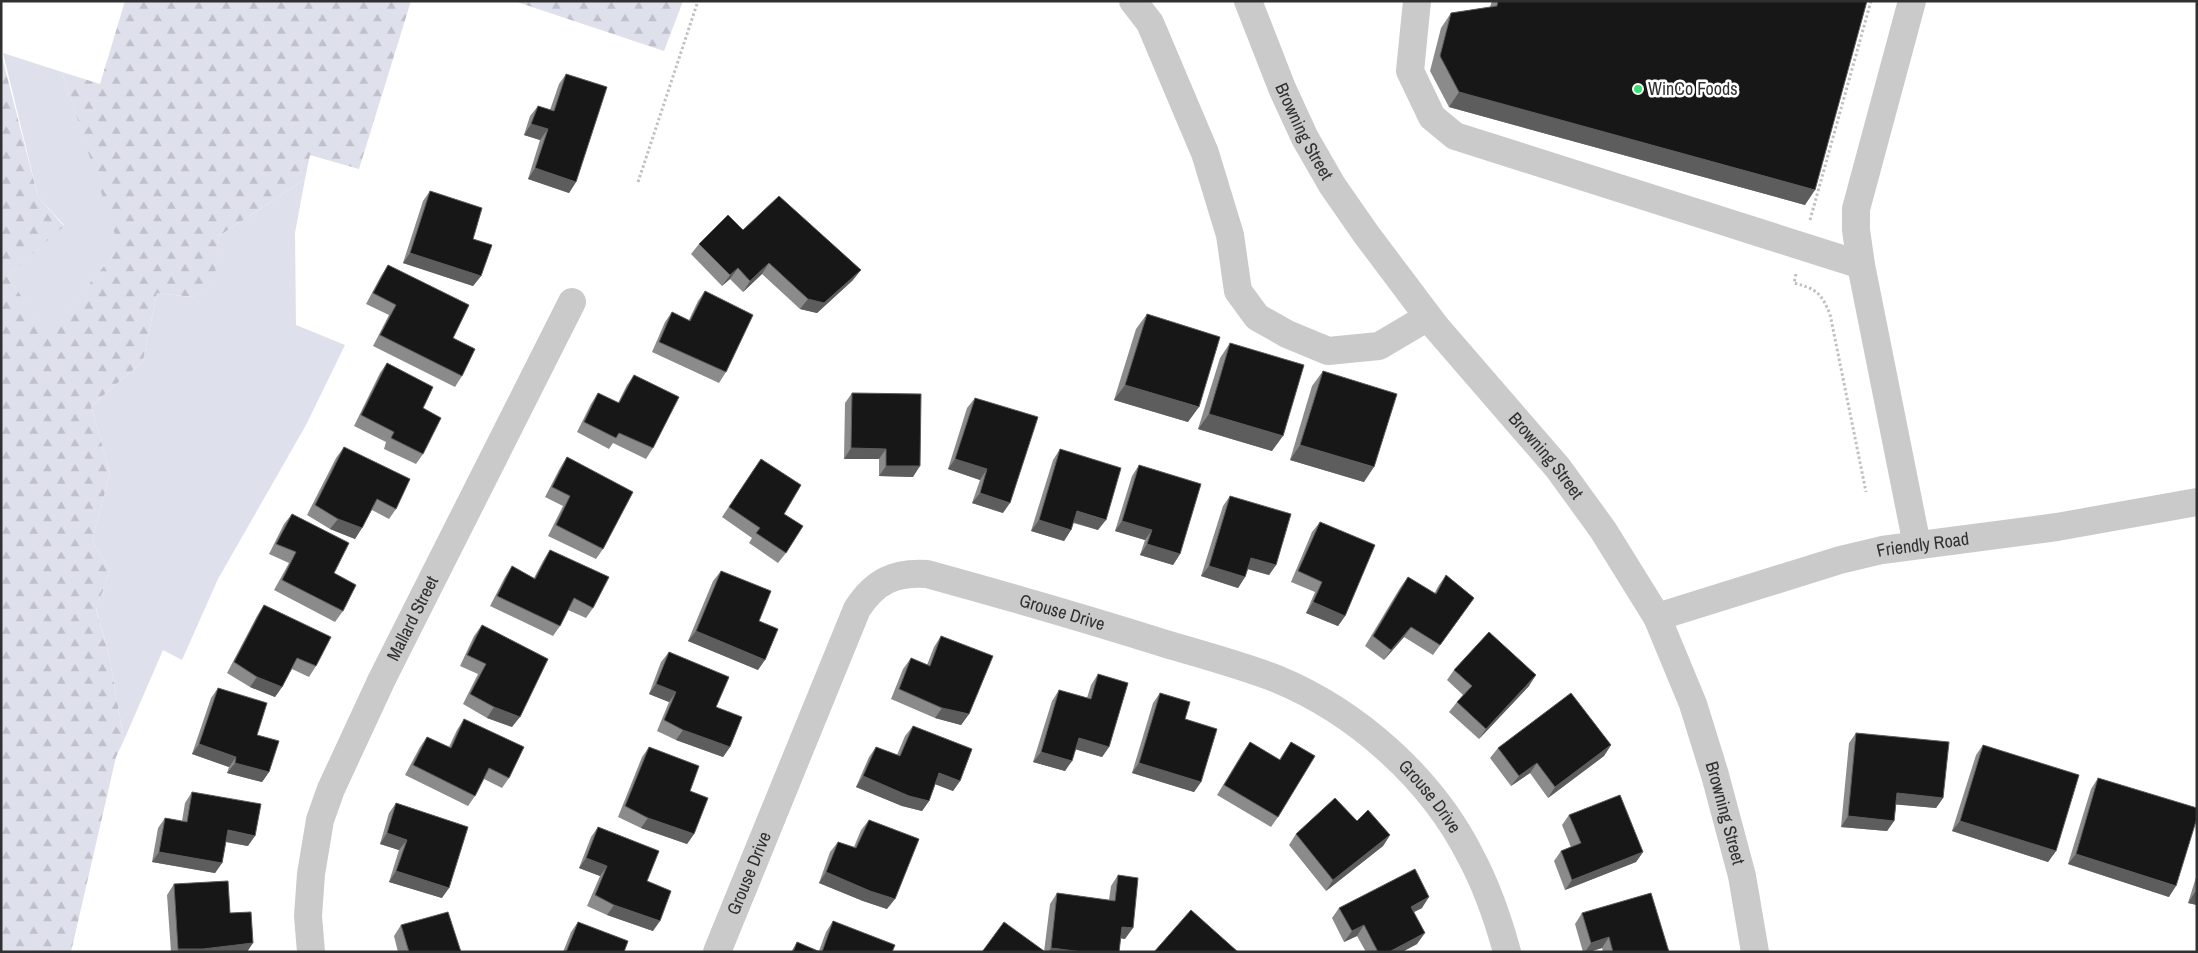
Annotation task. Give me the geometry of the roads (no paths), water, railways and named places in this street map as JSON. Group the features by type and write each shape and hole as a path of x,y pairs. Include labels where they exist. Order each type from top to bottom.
{"street":[{"path":"1133,1 1150,23 1205,153 1230,235 1238,291 1257,317 1287,334 1328,351 1379,346 1428,317"},
{"name":"Browning Street","path":"1248,1 1282,88 1305,138 1332,184 1366,234 1428,317 1558,468 1603,530 1656,617 1693,704 1715,775 1742,876 1755,952"},
{"path":"1417,1 1410,71 1432,117 1455,136 1861,265"},
{"path":"1912,1 1856,208 1856,230 1861,265 1917,545"},
{"name":"Mallard Street","path":"311,952 308,916 311,874 320,820 331,789 382,679 572,302"},
{"name":"Friendly Road","path":"1656,617 1840,560 1882,550 2057,527 2197,502"},
{"name":"Grouse Drive","path":"717,952 857,609 864,598 875,587 898,575 912,573 927,574 1100,623 1277,679 1332,708 1392,754 1441,809 1474,863 1492,905 1507,952"}],"place":[{"name":"WinCo Foods","path":"1638,89"}]}
